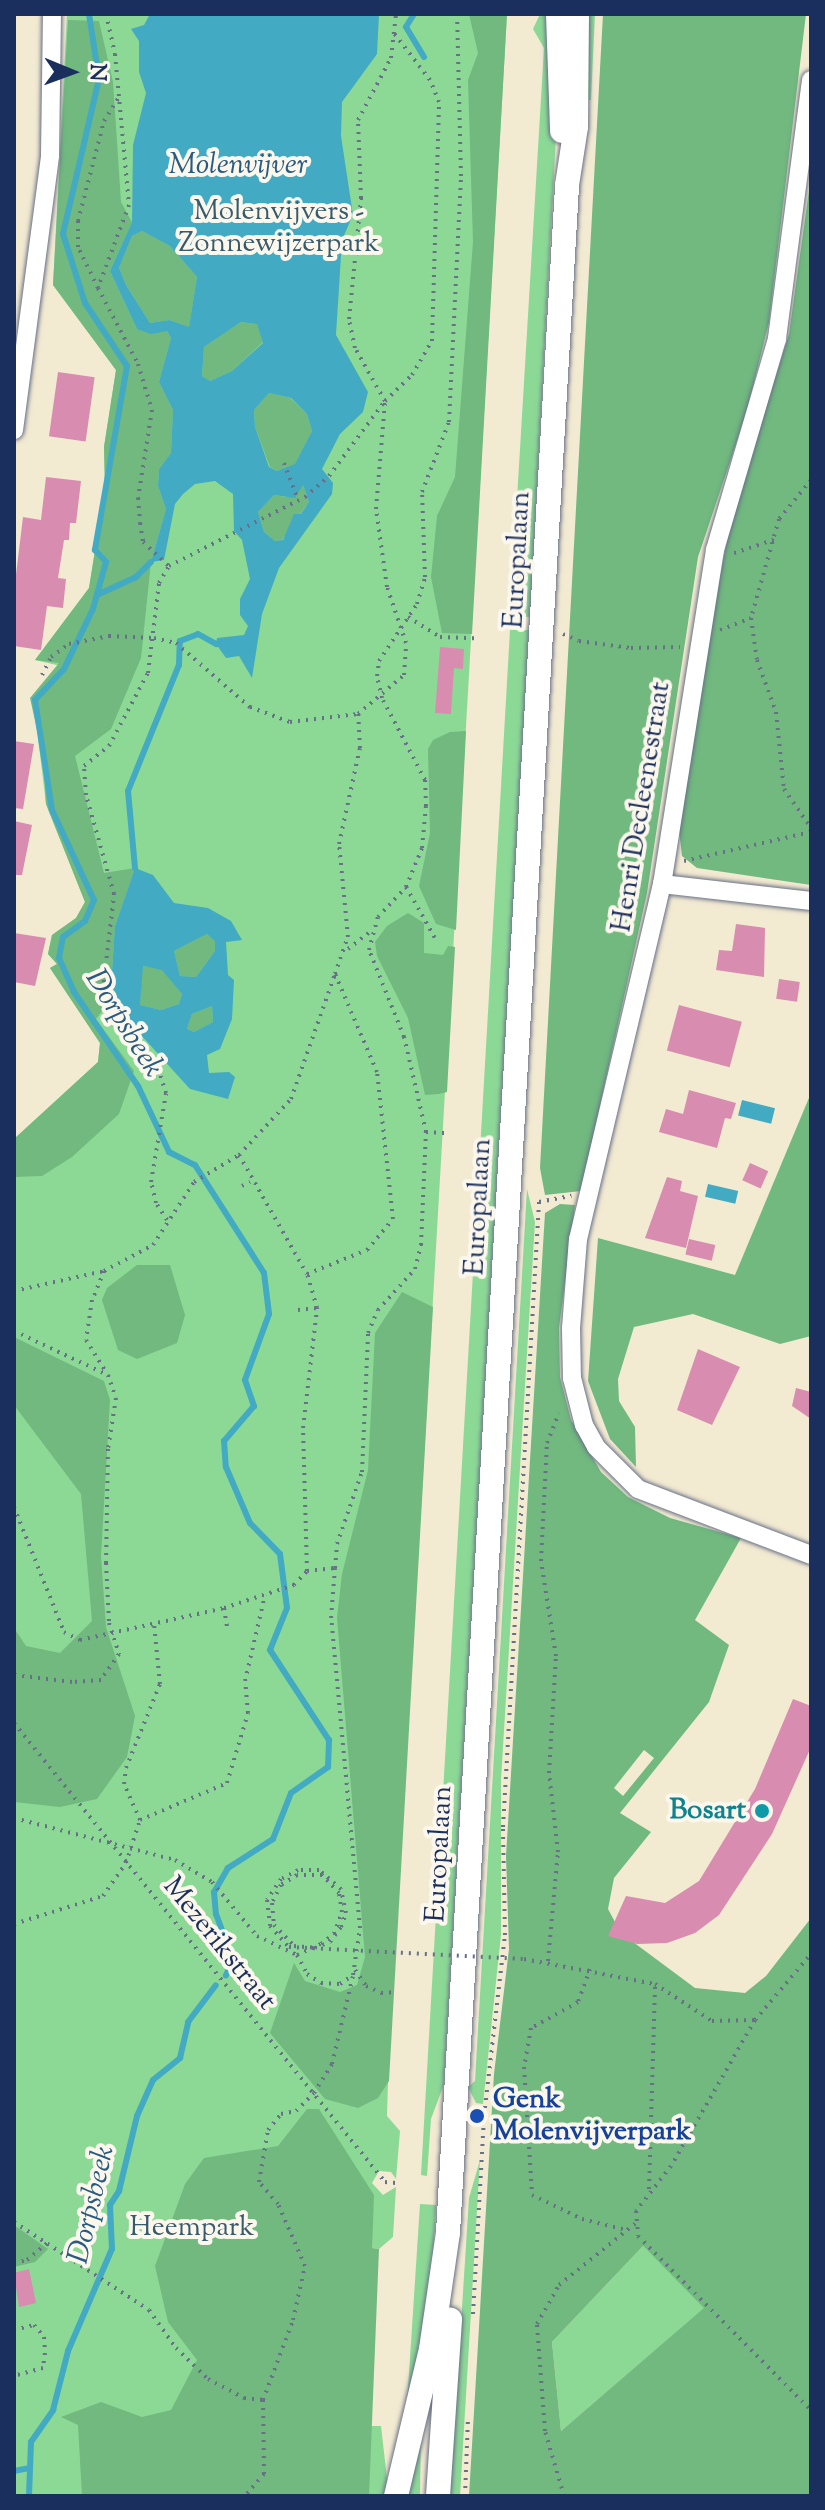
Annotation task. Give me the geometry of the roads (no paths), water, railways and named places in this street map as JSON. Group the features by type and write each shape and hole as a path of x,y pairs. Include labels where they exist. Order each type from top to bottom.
{"main road":[{"name":"Europalaan","path":"558,14 567,185"},
{"name":"Europalaan","path":"396,2496 431,2349 448,2232 567,185 576,127 577,14"},
{"name":"Europalaan","path":"438,2496 452,2280 448,2232"}],"street":[{"path":"14,430 50,155 52,14"},
{"name":"Henri Decleenestraat","path":"811,80 777,339 715,550 662,884 578,1239 572,1378 584,1425 596,1447 638,1489 728,1520 811,1555"},
{"path":"662,884 811,901"}],"water":[{"name":"Molenvijver","path":"150,14 379,14 377,54 342,102 341,136 353,215 342,240 336,335 368,392 363,412 340,434 322,469 333,483 332,494 279,568 262,614 252,678 239,656 226,658 216,644 217,638 244,635 248,626 240,615 240,599 250,579 242,540 234,531 233,494 215,481 195,484 175,504 164,560 151,562 166,509 158,486 159,469 171,453 173,410 159,382 171,338 167,331 151,334 137,329 110,271 132,222 133,145 146,93 139,72 139,41 131,29 144,25","holes":["142,231 170,246 197,277 189,327 169,320 150,323 126,285 119,268 132,236","241,322 257,324 263,343 232,371 210,381 202,376 204,347","269,393 291,398 307,414 312,431 295,464 277,471 269,467 255,427 254,410","303,485 309,502 301,514 294,514 283,540 275,541 264,532 258,512 274,495 295,498"]},
{"path":"135,868 153,875 174,903 208,908 231,921 242,940 226,942 228,975 234,980 232,1019 220,1049 207,1055 209,1073 229,1072 235,1077 228,1099 190,1089 110,1001 115,926","holes":["207,934 215,941 215,951 196,977 180,976 174,951","143,966 162,970 182,994 179,1004 161,1010 140,1005","212,1006 213,1022 194,1032 187,1029 192,1014"]},
{"path":"742,1100 775,1108 771,1124 738,1116"},
{"path":"708,1184 738,1191 735,1204 705,1197"}],"waterway":[{"name":"Dorpsbeek","path":"89,14 99,79 63,234 85,303 127,366 95,550 106,562 93,609 64,669 35,700 52,810 94,900 85,921 63,937 59,958 74,992 138,1086 169,1152 195,1165 264,1273 269,1314 245,1380 254,1406 224,1441 226,1467 250,1523 280,1554 287,1608 270,1650 329,1740 328,1767 291,1793 273,1839 228,1868 214,1892 216,1914 233,1960 226,1975"},
{"path":"414,14 406,27 424,57"},
{"path":"97,595 136,577 151,562"},
{"path":"135,868 128,791 179,665 180,641 198,634 216,644"},
{"name":"Dorpsbeek","path":"29,2496 31,2442 53,2410 68,2351 112,2249 110,2205 119,2191 137,2116 153,2080 180,2058 188,2022 216,1985"},
{"path":"14,2471 29,2468"}],"place":[{"name":"Bosart","path":"762,1811"},
{"name":"Genk Molenvijverpark","path":"477,2116"}],"park label":[{"name":"Molenvijvers - Zonnewijzerpark","path":"279,228"},
{"name":"Heempark","path":"192,2228"}]}
